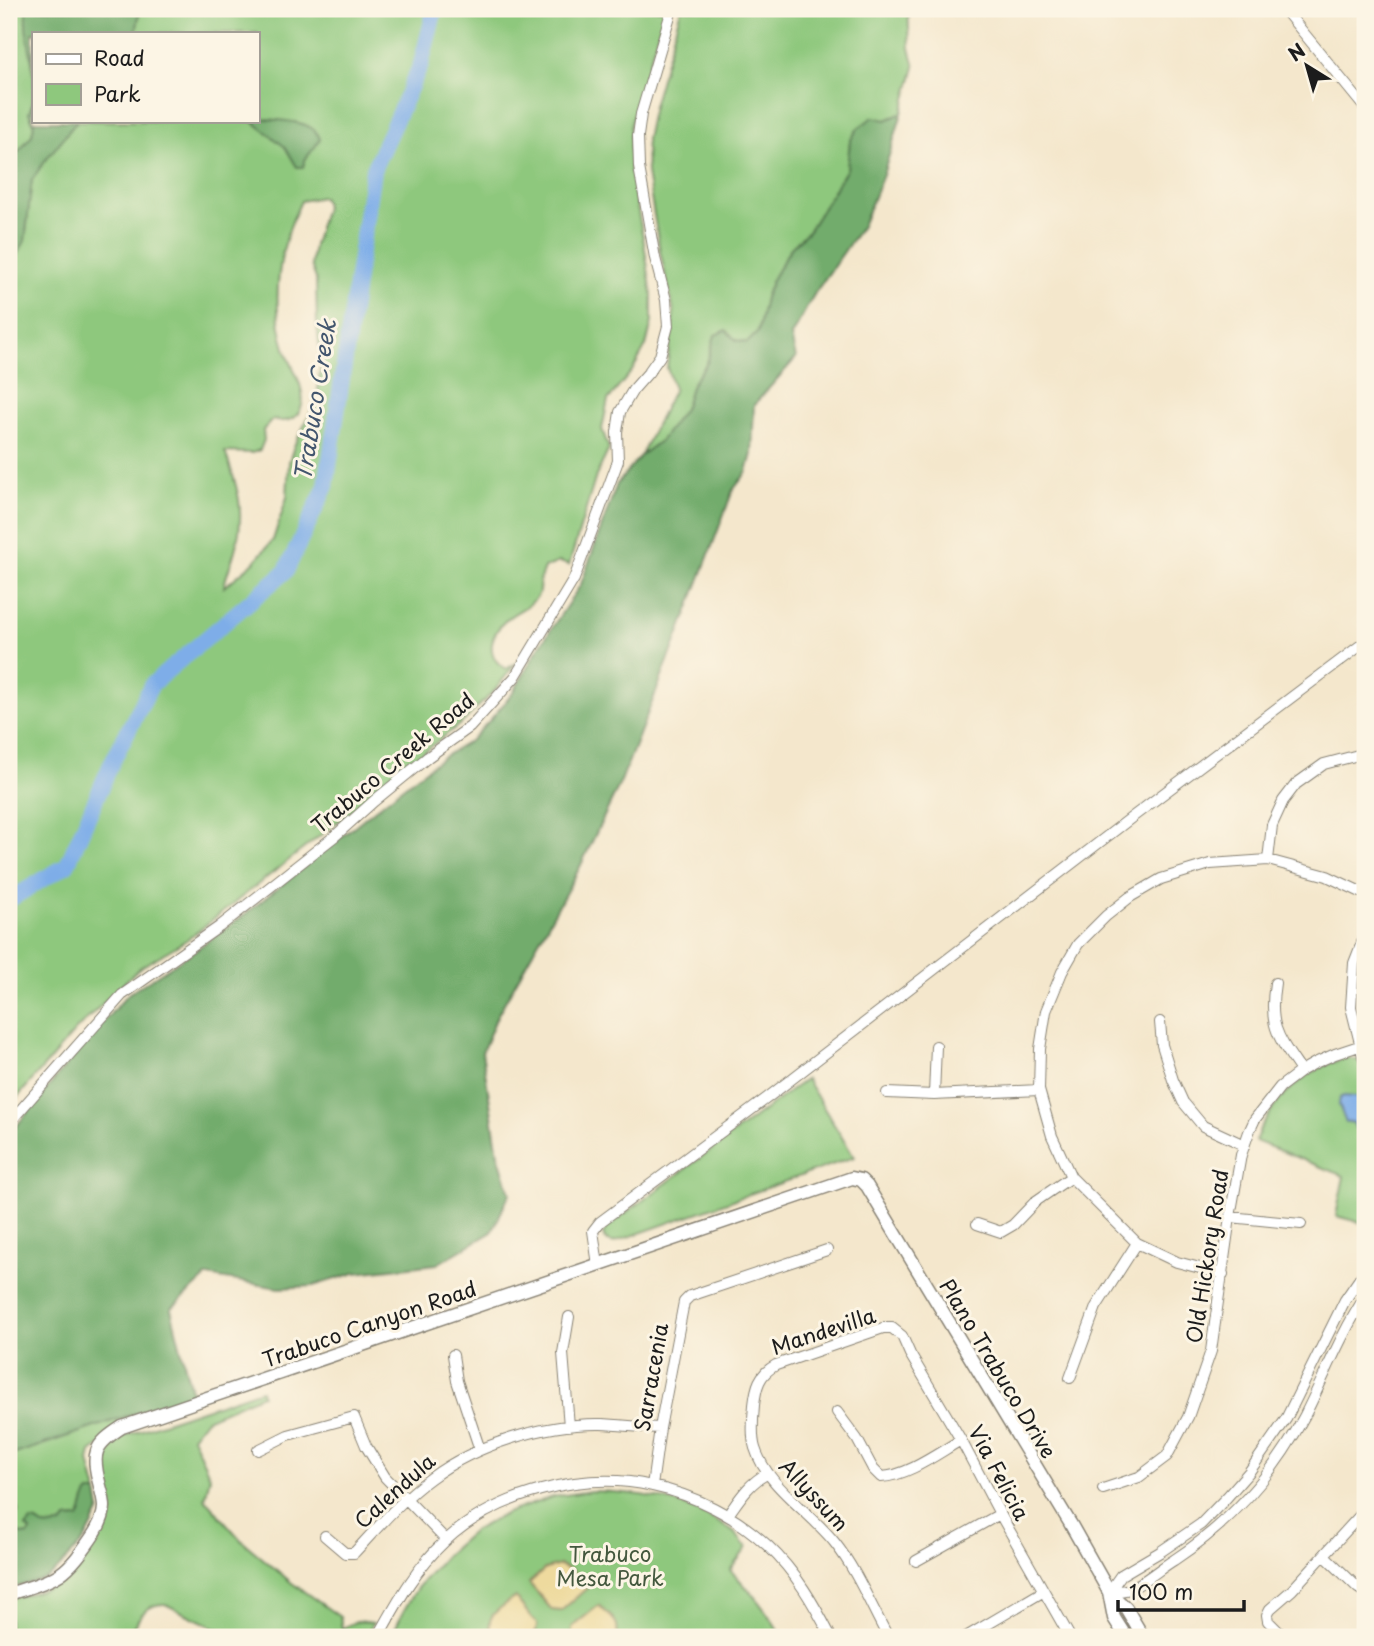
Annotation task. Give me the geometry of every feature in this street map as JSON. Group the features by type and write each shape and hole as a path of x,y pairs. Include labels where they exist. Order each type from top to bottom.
{"main road":[{"name":"Plano Trabuco Drive","path":"846,1179 856,1178 867,1185 1109,1591 1126,1608 1143,1637"},
{"name":"Trabuco Canyon Road","path":"9,1594 60,1574 81,1553 98,1528 104,1507 95,1465 96,1453 105,1438 122,1427 846,1179"},
{"name":"Plano Trabuco Drive","path":"1109,1591 1114,1618 1126,1637"}],"street":[{"name":"Trabuco Creek Road","path":"9,1123 122,995 219,927 335,836 428,757 470,727 515,677 574,579 618,461 617,432 620,412 633,390 660,356 668,326 666,300 654,258 639,167 638,136 641,114 672,9"},
{"path":"1284,9 1365,108"},
{"path":"598,1265 593,1231 600,1222 1365,642"},
{"path":"1268,860 1272,825 1283,801 1296,784 1324,764 1365,755"},
{"path":"1223,1274 1177,1262 1137,1243 1070,1177 1052,1136 1039,1090 1040,1049 1046,1011 1062,972 1078,944 1130,897 1161,879 1210,864 1268,860 1327,876 1365,894"},
{"path":"1365,935 1354,963 1351,1007 1363,1044 1365,1063"},
{"path":"1275,982 1272,1002 1275,1028 1301,1071"},
{"path":"1365,984 1365,1015"},
{"path":"1160,1022 1162,1045 1172,1080 1183,1102 1203,1126 1244,1145"},
{"name":"Old Hickory Road","path":"1103,1489 1139,1477 1167,1456 1188,1416 1212,1351 1230,1217 1248,1132 1280,1087 1315,1063 1363,1044"},
{"path":"934,1096 936,1046"},
{"path":"887,1093 934,1096 1039,1090"},
{"path":"977,1224 1001,1233 1013,1225 1035,1201 1070,1177"},
{"path":"1230,1217 1301,1224"},
{"path":"1070,1377 1096,1307 1137,1243"},
{"name":"Sarracenia","path":"652,1486 682,1307 687,1299 827,1250"},
{"path":"1109,1591 1121,1575 1201,1524 1249,1472 1286,1419 1345,1300 1365,1271"},
{"path":"1109,1591 1129,1589 1190,1549 1255,1490 1283,1454 1305,1415 1350,1320 1365,1297"},
{"path":"569,1317 563,1353 569,1426"},
{"name":"Mandevilla","path":"767,1370 883,1328 892,1328"},
{"name":"Via Felicia","path":"892,1328 902,1336 1070,1637"},
{"path":"453,1355 457,1381 480,1450"},
{"name":"Allyssum","path":"767,1370 762,1376 755,1399 752,1435 755,1449 768,1473 835,1543 857,1577 888,1637"},
{"path":"836,1412 881,1477 892,1476 925,1461 961,1440"},
{"path":"258,1450 288,1435 354,1417 366,1446 384,1477 446,1540"},
{"name":"Calendula","path":"325,1536 345,1553 354,1553 407,1499 440,1472 480,1450 514,1437 569,1426 599,1424 660,1429"},
{"path":"728,1515 745,1490 768,1473"},
{"path":"378,1637 405,1588 425,1563 446,1540 481,1515 524,1495 574,1484 626,1482 691,1497 728,1515 749,1530 787,1565 803,1587 831,1637"},
{"path":"1284,1637 1268,1621 1270,1609 1292,1590 1365,1510"},
{"path":"916,1561 1000,1514"},
{"path":"1324,1555 1365,1592"},
{"path":"966,1637 1044,1591"}],"green space":[{"path":"9,9 26,9 32,60 32,103 29,113 34,124 32,136 9,163"},
{"path":"26,9 140,9 136,32 32,32 32,62 26,28"},
{"path":"140,9 665,9 630,127 630,169 652,295 652,322 646,346 632,371 608,400 602,429 609,449 596,476 569,565 559,562 544,568 539,593 535,599 507,619 493,638 492,651 499,664 506,669 516,663 494,691 464,721 188,939 138,969 75,1031 9,1107 9,258 22,246 27,226 31,183 45,160 76,122 259,122 259,32 136,32","holes":["322,197 326,204 311,265 316,279 321,363 318,390 289,462 287,497 273,540 253,563 224,587 240,524 237,489 225,452 252,453 260,450 264,440 263,430 272,420 291,420 298,415 302,405 302,391 280,330 279,273 287,236 301,201"]},
{"path":"681,9 908,9 910,48 915,67 902,113 850,141 847,169 809,230 790,249 771,282 758,332 747,343 714,339 707,363 692,384 684,409 661,441 641,455 674,389 667,368 674,312 660,251 647,173 646,139"},
{"path":"902,113 883,175 862,226 815,293 791,336 796,358 754,405 752,454 747,472 733,490 621,781 580,867 497,1016 482,1052 498,1154 510,1193 492,1232 437,1264 355,1273 313,1286 279,1288 207,1276 171,1309 192,1394 9,1456 9,1135 128,994 243,916 404,786 470,741 490,720 513,693 536,652 581,584 617,484 641,455 661,440 684,409 692,384 707,363 715,335 726,330 736,340 747,343 758,332 765,298 773,278 790,249 809,230 847,169 850,141 858,128 873,117 886,120"},
{"path":"259,118 303,124 317,133 320,140 303,167 297,167 285,147 253,122 259,122"},
{"path":"33,122 76,122 32,180 25,241 17,256 9,258 9,163 32,135"},
{"path":"1346,1058 1358,1060 1365,1081 1365,1224 1336,1216 1344,1176 1255,1141 1270,1113 1291,1089 1317,1070"},
{"path":"806,1079 854,1157 612,1243 606,1240 603,1235 606,1228"},
{"path":"261,1390 262,1395 206,1419 192,1437 210,1476 205,1499 242,1541 292,1583 340,1617 342,1629 357,1622 373,1623 366,1637 235,1637 165,1604 146,1610 127,1637 9,1637 9,1599 49,1587 68,1576 88,1553 109,1520 110,1497 103,1466 104,1456 110,1446 121,1437"},
{"path":"135,1413 136,1418 91,1452 89,1461 97,1492 90,1492 79,1518 67,1519 52,1527 37,1522 29,1535 17,1533 11,1527 18,1511 9,1489 9,1456"},
{"path":"9,1489 17,1504 11,1527 23,1534 28,1535 30,1531 26,1527 31,1521 52,1527 67,1519 79,1518 90,1492 97,1492 100,1510 85,1540 57,1570 46,1578 9,1589"},
{"name":"Trabuco Mesa Park","path":"591,1491 642,1495 675,1502 706,1515 731,1530 747,1546 730,1570 758,1601 782,1637 391,1637 417,1588 447,1554 473,1531 507,1513 552,1497"}],"sand":[{"path":"560,1565 572,1570 587,1588 561,1611 552,1610 529,1583 545,1569"},
{"path":"515,1597 537,1624 536,1632 530,1637 494,1637 490,1630 491,1618"},
{"path":"599,1605 613,1618 617,1626 617,1637 575,1637 572,1627"}],"water":[{"path":"1340,1098 1364,1098 1365,1126 1356,1129 1353,1122 1346,1123 1339,1105"}],"waterway":[{"name":"Trabuco Creek","path":"9,900 67,865 112,762 152,684 286,571 326,486 373,170 421,64 435,9"}]}
